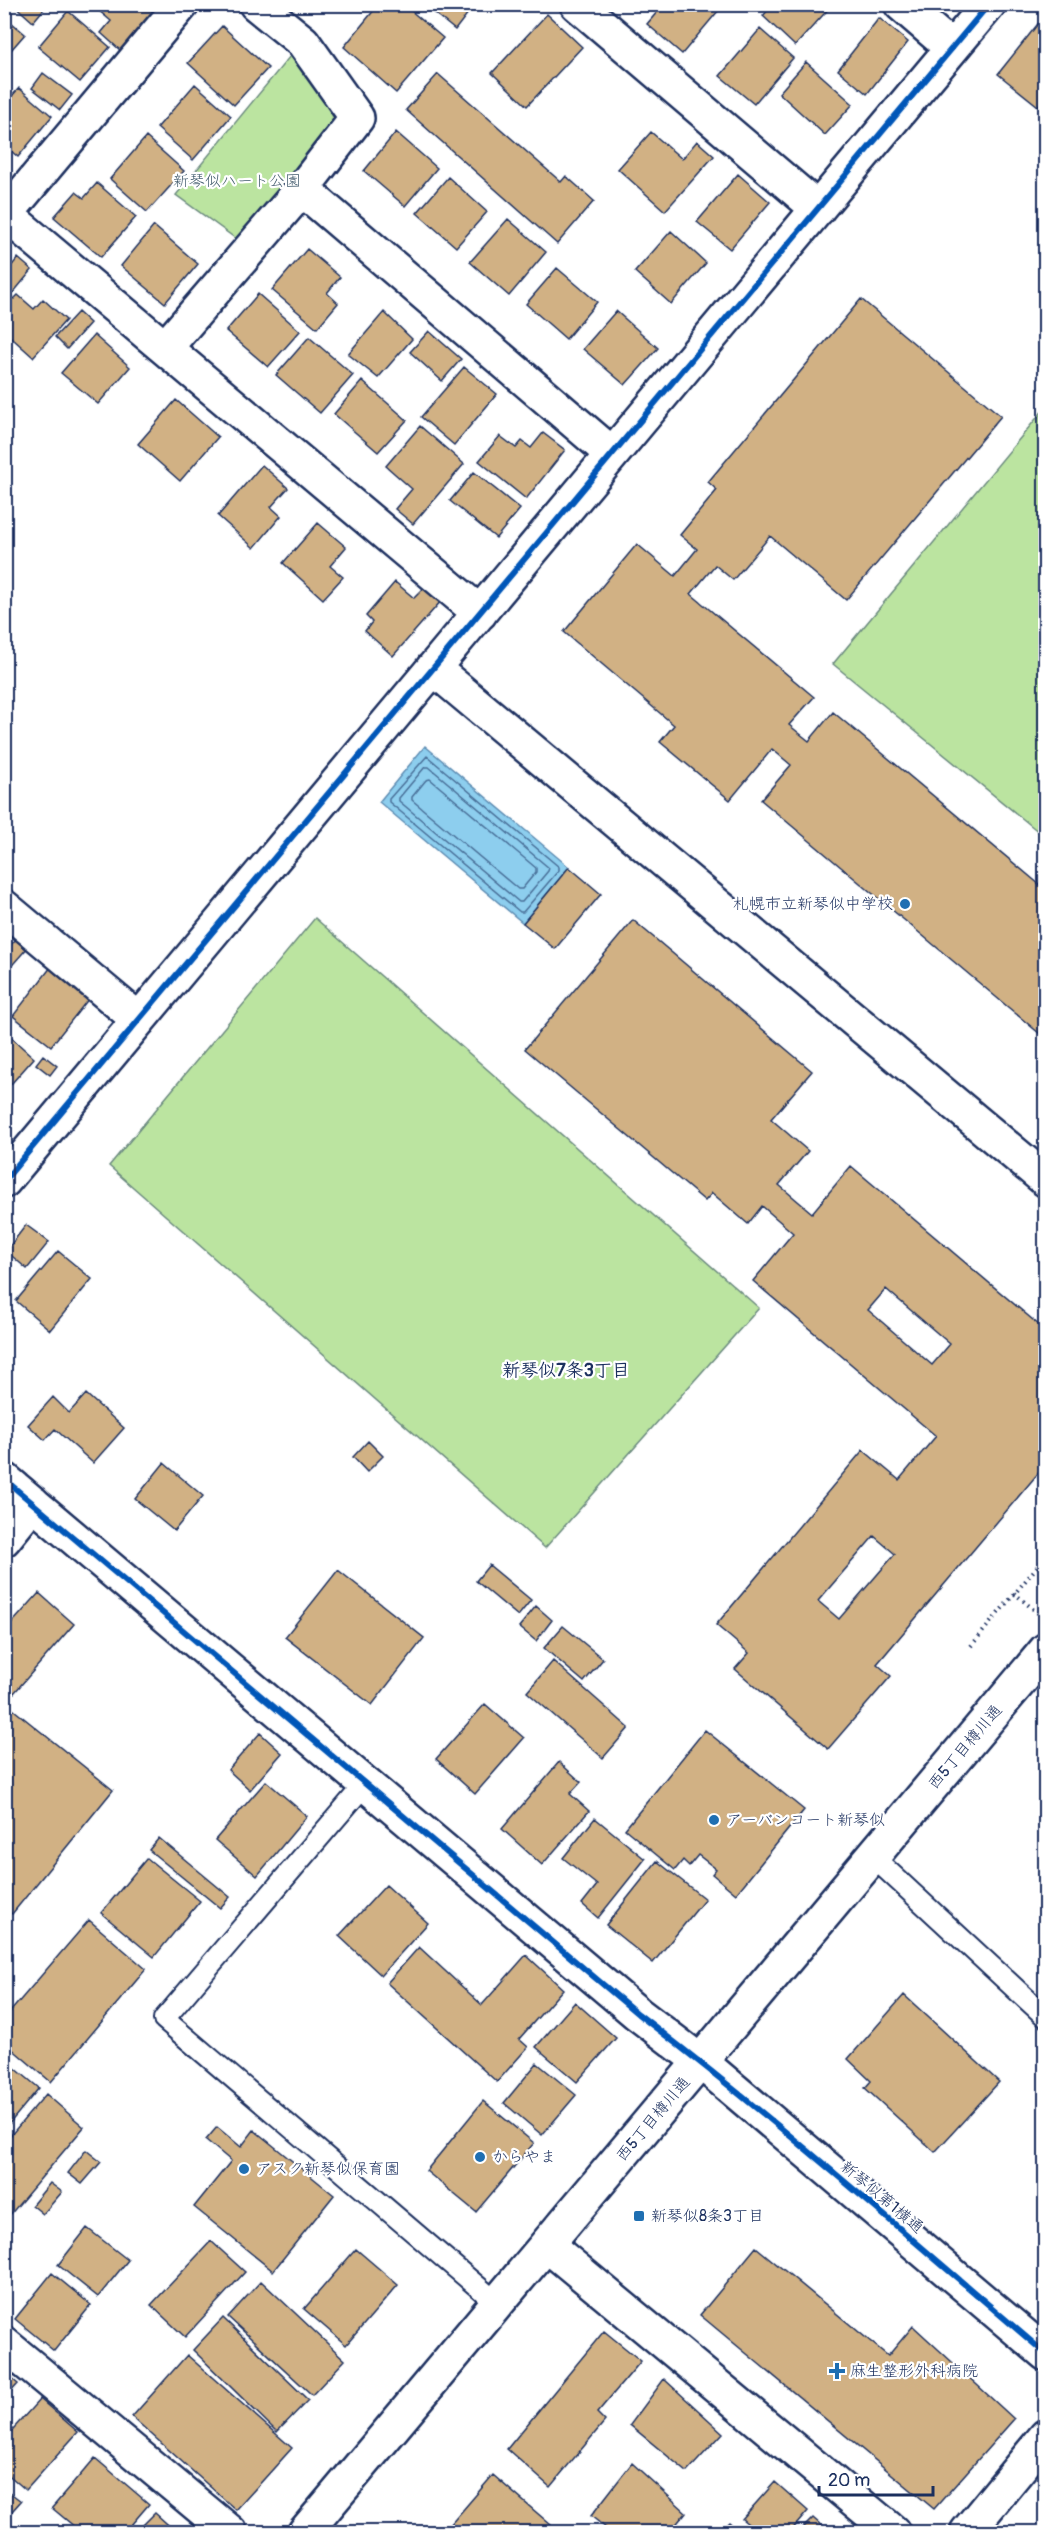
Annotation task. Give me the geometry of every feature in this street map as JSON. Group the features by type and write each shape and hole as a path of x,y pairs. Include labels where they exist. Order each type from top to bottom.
{"street":[{"path":"182,4 5,214 480,613"},
{"path":"165,348 302,189 357,118 303,42 256,4"},
{"path":"577,4 818,208"},
{"path":"901,4 952,48"},
{"path":"4,1181 989,4"},
{"path":"302,189 612,454"},
{"path":"433,668 1046,1180"},
{"path":"4,907 139,1020"},
{"name":"新琴似第1横通","path":"4,1479 1046,2354"},
{"path":"4,1539 33,1503"},
{"name":"西5丁目樽川通","path":"305,2532 1046,1650"},
{"path":"547,2245 893,2532"},
{"path":"4,2344 230,2532"},
{"path":"967,2532 1046,2436"}],"lane":[{"path":"365,1784 164,2019 498,2304"},
{"path":"873,1857 1046,2017"}],"path":[{"path":"970,1646 1046,1556"},
{"path":"1014,1593 1046,1620"}],"green space":[{"name":"新琴似ハート公園","path":"290,56 310,74 334,119 239,241 176,195"},
{"path":"1045,408 1045,837 833,664"},
{"path":"315,918 759,1308 545,1548 109,1166"}],"water":[{"path":"425,746 569,867 523,923 379,802"}],"building":[{"path":"13,4 48,4 33,22"},
{"path":"91,4 159,4 121,51 101,33 111,21"},
{"path":"379,4 403,4 443,38 396,93 344,47"},
{"path":"423,4 475,4 455,30"},
{"path":"664,4 724,4 682,54 647,24"},
{"path":"773,4 833,4 795,46 763,16"},
{"path":"68,11 110,47 80,82 38,47"},
{"path":"547,14 582,47 527,106 492,73"},
{"path":"4,16 25,34 4,58"},
{"path":"879,18 908,42 867,94 838,70"},
{"path":"1041,20 1046,24 1046,96 1038,106 998,74"},
{"path":"222,26 268,68 234,105 188,63"},
{"path":"760,29 793,58 754,104 720,76"},
{"path":"806,62 853,104 825,135 779,93"},
{"path":"43,73 72,95 60,110 32,88"},
{"path":"438,74 561,182 566,176 594,201 557,244 406,110"},
{"path":"195,84 231,116 193,160 157,128"},
{"path":"19,88 52,116 18,157 4,145 4,105"},
{"path":"396,132 437,168 405,206 364,171"},
{"path":"651,132 682,159 697,141 714,156 665,211 618,169"},
{"path":"146,137 184,171 147,212 110,179"},
{"path":"738,174 770,202 730,249 697,222"},
{"path":"448,177 487,212 456,247 417,213"},
{"path":"97,183 136,217 101,257 54,217 76,192 84,198"},
{"path":"508,219 546,252 509,296 470,262"},
{"path":"154,226 198,264 165,303 121,266"},
{"path":"671,231 706,263 671,304 635,272"},
{"path":"307,249 340,277 327,293 338,303 317,328 272,290"},
{"path":"18,258 32,270 13,293 4,285 4,275"},
{"path":"557,268 597,302 566,339 526,304"},
{"path":"5,291 14,299 18,295 34,309 43,299 66,320 33,357 4,331"},
{"path":"258,294 300,331 268,367 226,331"},
{"path":"861,299 1001,416 846,600 770,536 733,580 715,565 691,594 814,697 789,725 809,741 833,712 1046,890 1046,1039 761,800 791,765 772,749 730,800 660,742 674,725 564,632 637,544 675,576 697,549 680,535 717,490 708,482"},
{"path":"616,311 658,348 625,385 583,349"},
{"path":"78,312 90,323 67,349 55,337"},
{"path":"384,312 412,339 378,378 348,354"},
{"path":"429,331 461,359 442,381 410,352"},
{"path":"94,335 130,367 98,404 61,373"},
{"path":"309,337 353,375 320,413 276,375"},
{"path":"464,367 497,394 454,445 421,417"},
{"path":"362,381 407,420 378,452 334,414"},
{"path":"176,400 218,437 180,481 138,444"},
{"path":"420,426 464,464 413,524 395,509 412,489 386,466"},
{"path":"543,433 565,450 526,499 479,461 500,436 516,448 522,441 531,448"},
{"path":"262,465 288,488 271,507 281,516 254,548 218,516"},
{"path":"474,472 520,509 496,538 450,501"},
{"path":"318,523 346,547 330,566 343,577 323,599 283,563"},
{"path":"395,582 414,598 426,586 442,600 393,656 365,631 372,622 366,616"},
{"path":"569,867 601,894 555,949 523,923"},
{"path":"633,920 812,1071 771,1119 808,1151 779,1185 812,1213 851,1166 1046,1331 1046,1464 877,1664 891,1676 828,1749 735,1669 749,1653 716,1625 863,1450 899,1480 936,1436 753,1281 793,1233 762,1206 748,1224 712,1193 705,1201 525,1049","holes":["886,1289 950,1344 932,1365 868,1310","874,1536 895,1554 839,1619 818,1601"]},
{"path":"19,936 29,946 7,971 4,968 4,952"},
{"path":"51,967 90,997 51,1046 13,1016"},
{"path":"4,1031 34,1058 4,1092"},
{"path":"43,1055 57,1066 50,1075 36,1064"},
{"path":"26,1225 49,1242 27,1269 6,1251"},
{"path":"58,1251 92,1279 50,1330 16,1301"},
{"path":"86,1394 124,1428 93,1463 55,1429 45,1440 28,1425 53,1397 69,1413"},
{"path":"368,1441 383,1456 367,1472 353,1457"},
{"path":"164,1463 203,1496 174,1531 135,1499"},
{"path":"489,1565 531,1600 518,1616 476,1581"},
{"path":"338,1570 424,1638 372,1705 285,1637"},
{"path":"39,1593 74,1624 14,1693 4,1685 4,1632"},
{"path":"536,1606 552,1620 536,1641 519,1627"},
{"path":"563,1626 603,1659 584,1682 544,1648"},
{"path":"553,1661 629,1728 603,1758 527,1692"},
{"path":"4,1702 113,1790 12,1914 4,1908"},
{"path":"485,1704 524,1738 475,1794 436,1759"},
{"name":"アーバンコート新琴似","path":"705,1730 804,1810 736,1894 712,1874 716,1869 698,1855 689,1866 683,1860 675,1870 625,1829"},
{"path":"260,1733 282,1753 250,1790 228,1770"},
{"path":"559,1762 581,1782 570,1794 589,1811 542,1865 502,1829"},
{"path":"266,1781 307,1816 257,1876 215,1840"},
{"path":"595,1818 645,1859 598,1918 582,1904 597,1885 563,1858"},
{"path":"159,1838 230,1897 220,1908 149,1850"},
{"path":"147,1858 200,1901 154,1957 101,1913"},
{"path":"657,1861 705,1899 653,1963 606,1925"},
{"path":"386,1885 428,1923 381,1975 339,1936"},
{"path":"89,1920 146,1969 51,2082 4,2042 4,2019"},
{"path":"419,1947 482,2005 526,1955 563,1989 519,2039 528,2047 497,2082 387,1983"},
{"path":"904,1995 999,2082 935,2152 865,2088 871,2081 848,2059"},
{"path":"575,2002 616,2038 577,2082 536,2047"},
{"path":"9,2063 39,2088 4,2130 4,2068"},
{"path":"537,2063 576,2095 542,2135 504,2103"},
{"path":"46,2094 84,2127 4,2222 4,2143"},
{"name":"からやま","path":"483,2101 534,2143 476,2212 426,2171"},
{"path":"217,2127 241,2147 254,2130 334,2195 273,2271 194,2207 231,2161 206,2140"},
{"path":"86,2150 101,2162 82,2184 68,2173"},
{"path":"50,2183 62,2192 43,2214 32,2205"},
{"path":"87,2228 128,2260 98,2297 58,2265"},
{"path":"211,2241 245,2272 185,2337 151,2305"},
{"path":"756,2247 888,2356 913,2326 1014,2419 934,2509 700,2315"},
{"path":"356,2249 398,2285 346,2345 304,2309"},
{"path":"52,2273 91,2305 54,2351 15,2319"},
{"path":"261,2281 345,2360 312,2395 228,2317"},
{"path":"223,2318 308,2400 277,2432 193,2350"},
{"path":"604,2331 641,2361 597,2413 605,2421 550,2487 507,2449"},
{"path":"187,2355 292,2448 236,2510 132,2417"},
{"path":"4,2372 18,2384 4,2399"},
{"path":"664,2379 723,2433 687,2472 630,2425"},
{"path":"40,2399 78,2432 26,2490 4,2471 4,2439"},
{"path":"95,2458 149,2504 125,2532 81,2532 52,2508"},
{"path":"632,2463 686,2512 670,2532 611,2532 591,2516"},
{"path":"493,2475 551,2525 545,2532 444,2532"},
{"path":"775,2482 808,2511 790,2532 758,2532 742,2519"},
{"path":"4,2488 21,2501 4,2520"},
{"path":"155,2513 176,2532 136,2532"},
{"path":"813,2518 829,2532 799,2532"},
{"path":"729,2522 740,2532 719,2532"}],"cycle path":[{"path":"4,1181 989,4"},
{"path":"4,1479 638,2014 793,2138 1046,2354"}],"place":[{"name":"札幌市立新琴似中学校","path":"905,904"},
{"name":"アーバンコート新琴似","path":"714,1820"},
{"name":"からやま","path":"480,2157"},
{"name":"アスク新琴似保育園","path":"244,2169"},
{"name":"新琴似8条3丁目","path":"639,2216"},
{"name":"麻生整形外科病院","path":"837,2371"}],"district":[{"name":"新琴似7条3丁目","path":"566,1370"}]}
